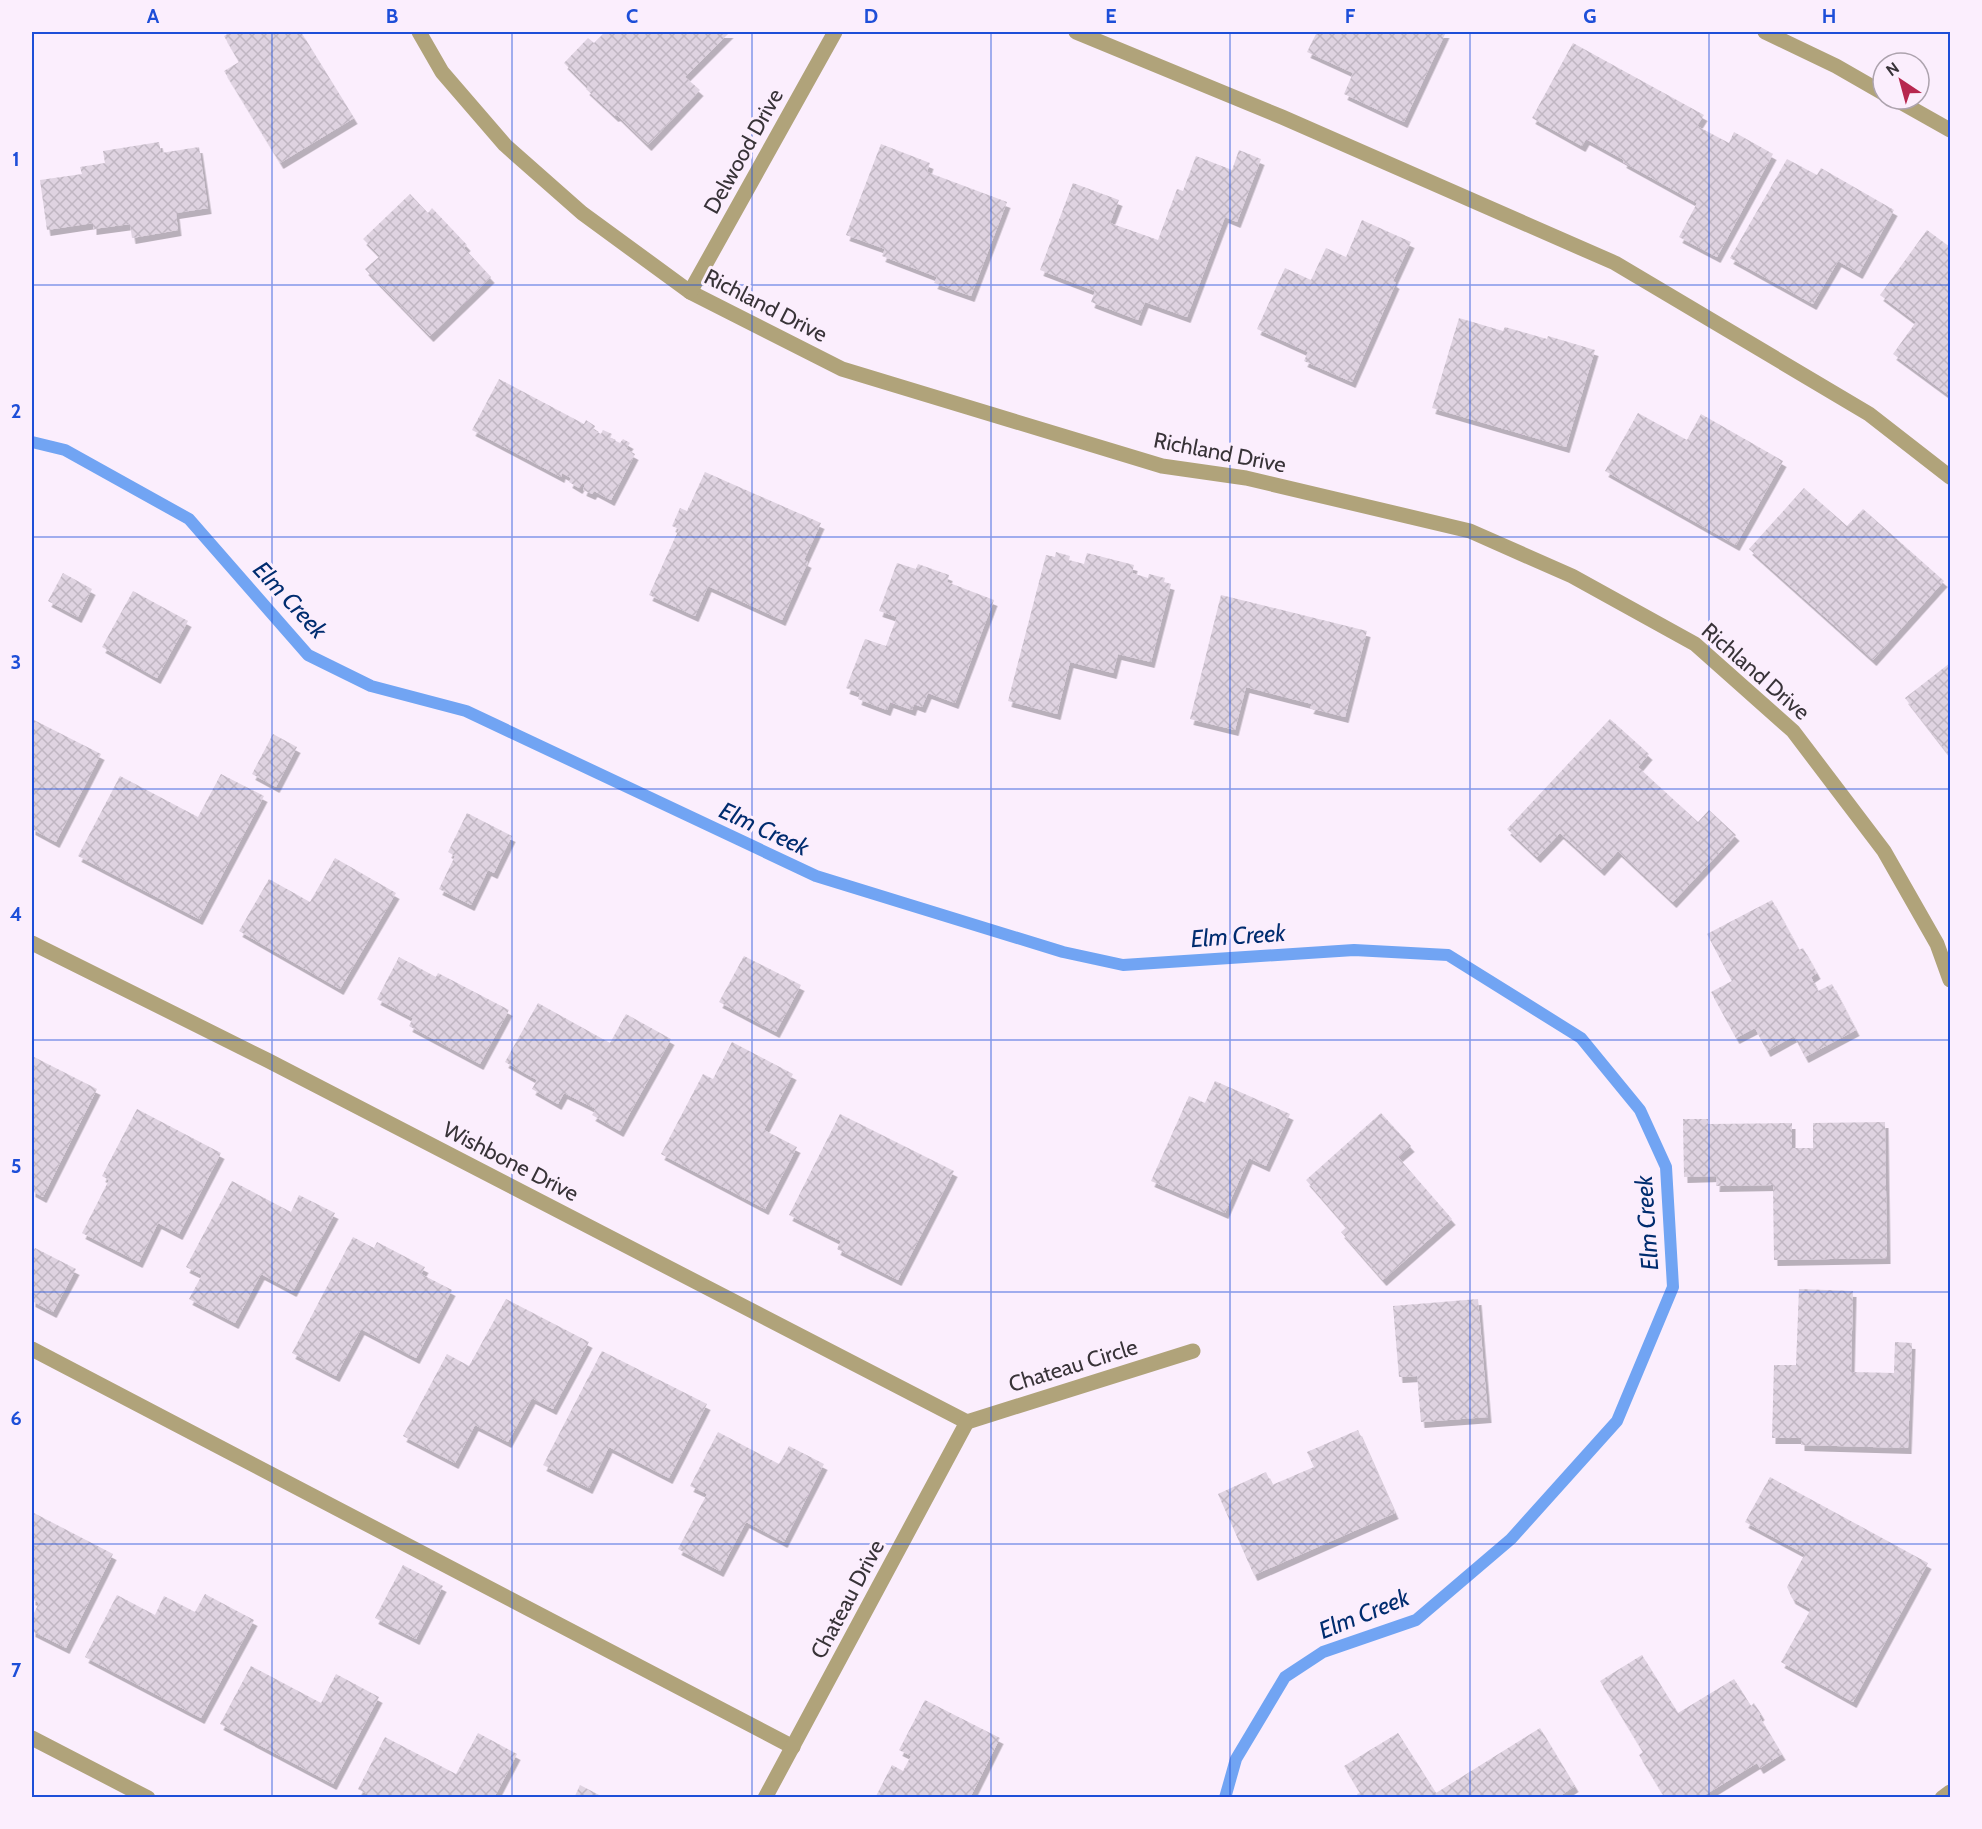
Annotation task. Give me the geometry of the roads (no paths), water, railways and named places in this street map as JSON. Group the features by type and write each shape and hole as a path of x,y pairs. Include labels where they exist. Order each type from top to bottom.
{"street":[{"name":"Richland Drive","path":"418,32 442,72 505,145 582,213 690,292 842,369 1161,466 1246,478 1470,531 1572,576 1695,644 1793,731 1884,851 1936,944 1950,980"},
{"name":"Delwood Drive","path":"690,292 835,32"},
{"path":"1076,32 1282,117 1615,263 1869,414 1950,477"},
{"path":"1765,32 1836,66 1871,86"},
{"path":"1916,111 1950,130"},
{"name":"Wishbone Drive","path":"32,944 278,1065 967,1422"},
{"path":"32,1349 792,1747"},
{"name":"Chateau Circle","path":"967,1422 1193,1351"},
{"name":"Chateau Drive","path":"765,1797 967,1422"},
{"path":"32,1738 148,1797"},
{"path":"1942,1797 1950,1792"}],"waterway":[{"name":"Elm Creek","path":"32,442 65,450 189,519 308,655 371,686 466,711 816,876 1063,952 1123,965 1354,950 1448,955 1581,1038 1640,1110 1666,1167 1673,1287 1617,1421 1511,1539 1416,1620 1323,1652 1285,1677 1236,1759 1225,1798"}]}
